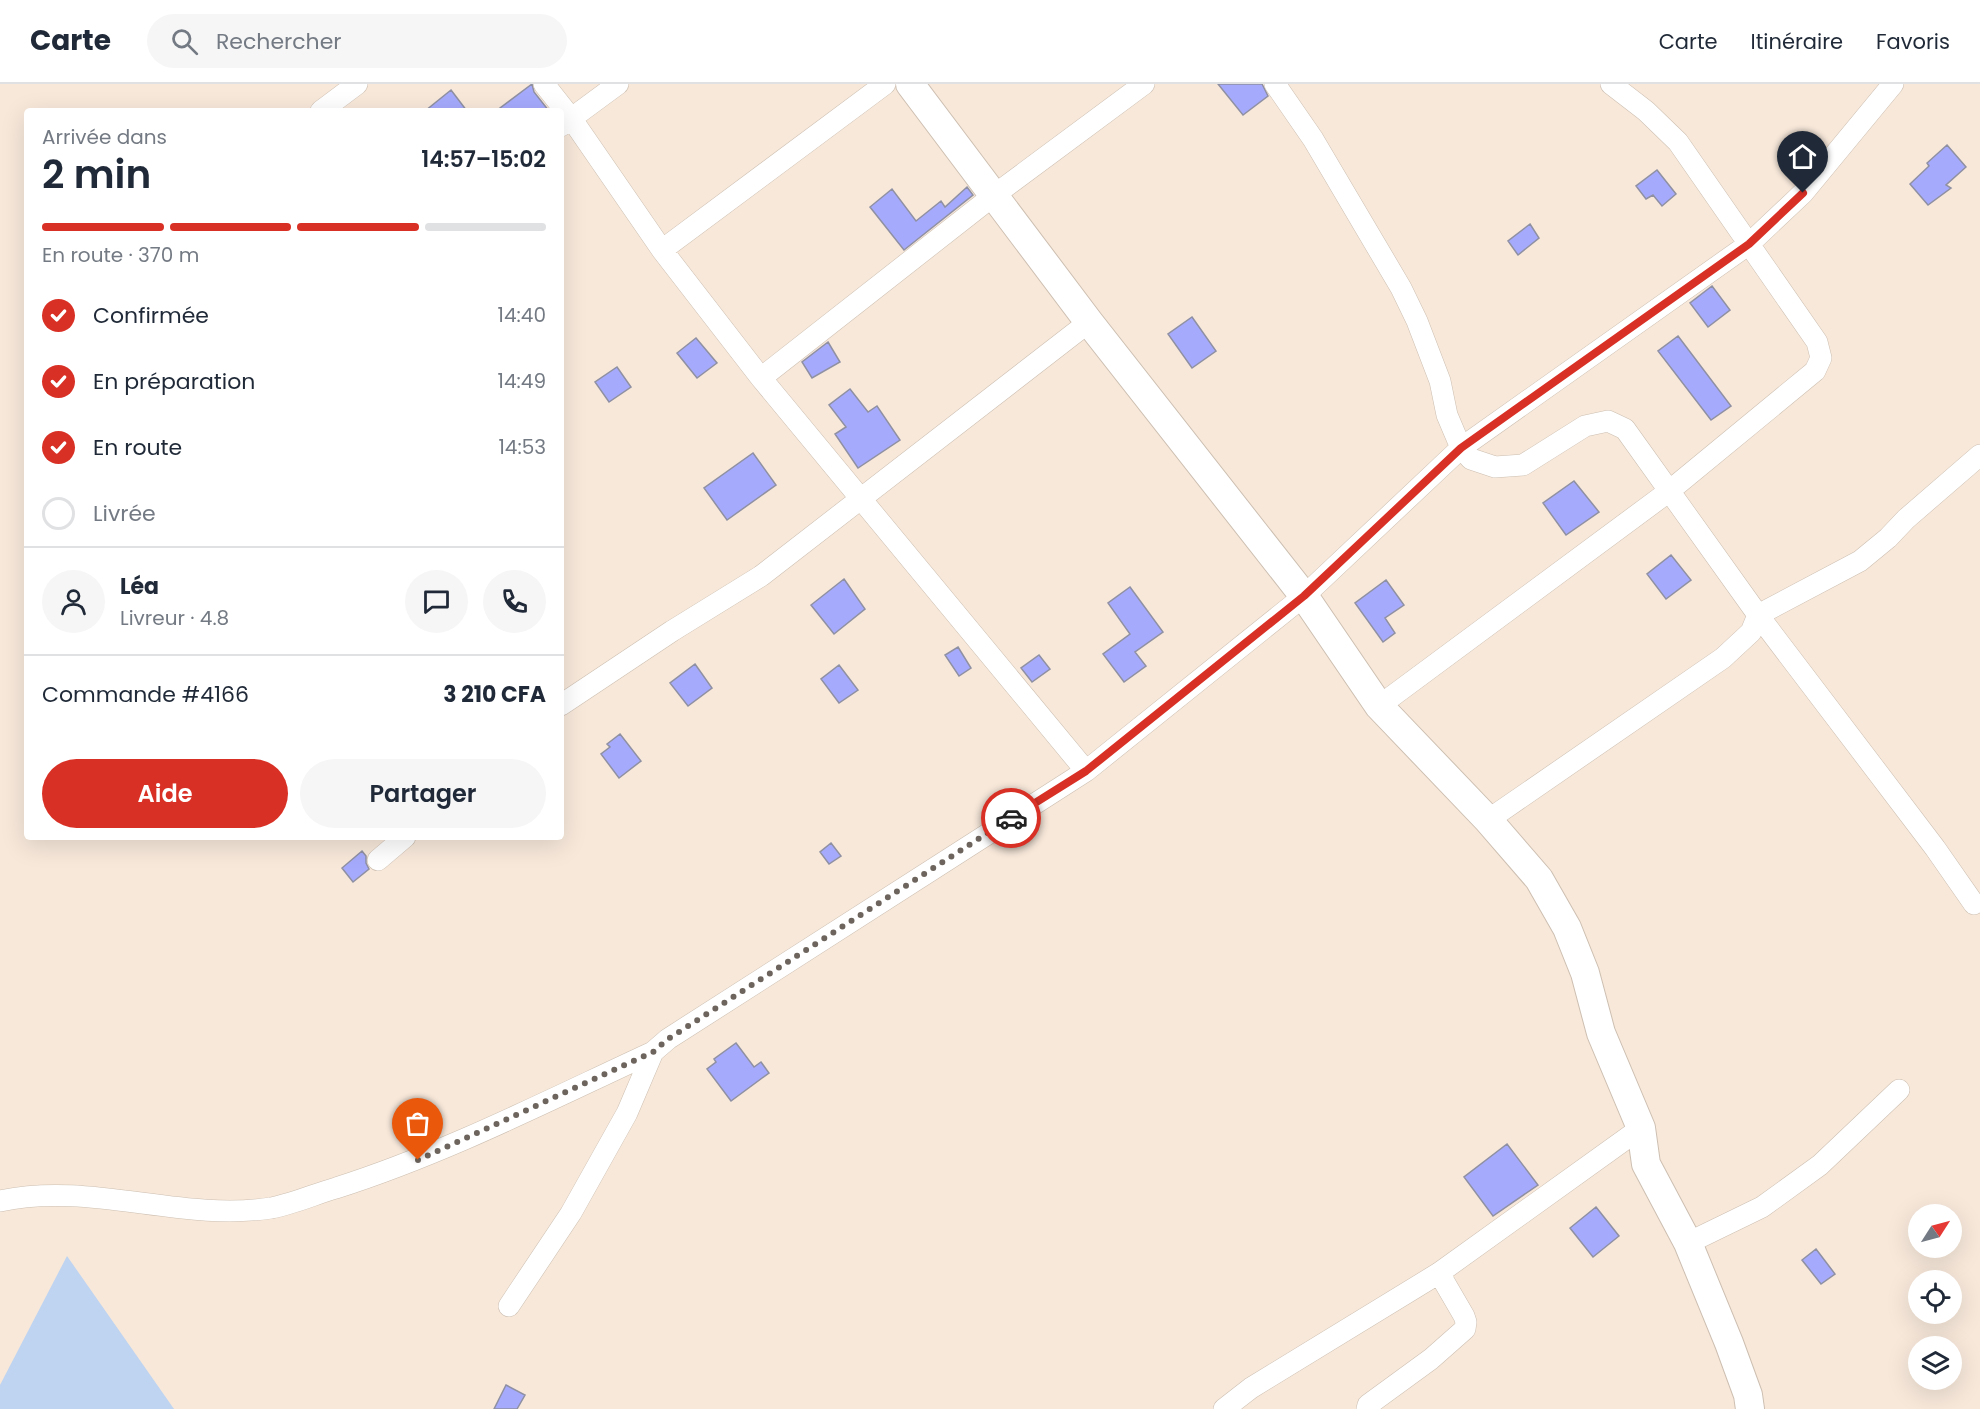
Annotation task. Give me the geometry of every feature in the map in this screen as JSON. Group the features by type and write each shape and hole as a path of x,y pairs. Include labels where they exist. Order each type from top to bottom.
{"street":[{"path":"325,108 357,84"},
{"path":"544,84 558,108"},
{"path":"618,84 566,122 761,378 1086,771"},
{"path":"662,250 885,84"},
{"path":"910,84 1089,322 1304,596 1379,706 1488,820 1539,879 1567,928 1585,973 1601,1033 1641,1128 1646,1164 1688,1244 1748,1395 1750,1409"},
{"path":"761,378 993,196 1144,84"},
{"path":"1275,84 1312,139 1401,288 1418,321 1440,381 1447,415 1461,448 1471,459 1495,467 1523,465 1585,426 1608,421 1625,429 1758,615 1935,848 1974,904"},
{"path":"1379,706 1668,492 1815,371 1821,358 1817,342 1678,142 1646,111 1611,84"},
{"path":"0,1201 24,1196 102,1198 208,1212 272,1208 418,1160 653,1052 668,1039 1086,771 1304,596 1461,448 1749,244 1803,193 1893,84"},
{"path":"564,703 672,631 761,576 1089,322"},
{"path":"1488,820 1723,658 1751,632 1758,615 1860,561 1980,455"},
{"path":"378,860 401,840"},
{"path":"509,1305 571,1213 627,1113 653,1052"},
{"path":"1688,1244 1762,1207 1820,1165 1899,1090"},
{"path":"1224,1409 1251,1388 1438,1273 1641,1128"},
{"path":"1367,1409 1368,1405 1431,1359 1465,1329 1464,1316 1438,1273"}],"water":[{"path":"67,1256 174,1409 0,1409 0,1385"}],"building":[{"path":"532,84 534,92 547,108 500,108"},
{"path":"1218,84 1262,84 1268,96 1243,115"},
{"path":"451,90 465,108 429,108"},
{"path":"1947,145 1966,167 1946,185 1951,188 1928,205 1910,184 1929,166 1927,163"},
{"path":"1657,170 1676,194 1662,206 1653,195 1646,199 1636,186"},
{"path":"967,187 973,195 904,250 870,207 892,189 916,221 941,201 945,207"},
{"path":"1530,224 1539,238 1518,255 1508,241"},
{"path":"1712,286 1730,310 1708,327 1690,303"},
{"path":"1192,317 1216,351 1192,368 1168,334"},
{"path":"1678,336 1731,406 1711,420 1658,351"},
{"path":"696,338 717,363 697,378 677,353"},
{"path":"828,342 840,362 812,378 802,362"},
{"path":"617,367 631,387 609,402 595,382"},
{"path":"850,389 868,412 877,406 900,440 858,468 835,434 846,427 829,405"},
{"path":"753,453 776,485 727,520 704,488"},
{"path":"1574,481 1599,512 1566,535 1543,503"},
{"path":"1671,555 1691,580 1666,599 1647,574"},
{"path":"844,579 865,609 834,634 811,605"},
{"path":"1386,580 1404,605 1385,618 1395,633 1383,642 1355,603"},
{"path":"1130,587 1163,632 1135,652 1146,666 1124,682 1103,654 1130,634 1108,603"},
{"path":"958,647 971,668 959,676 945,655"},
{"path":"1039,655 1050,669 1032,682 1021,668"},
{"path":"695,664 712,688 688,706 670,683"},
{"path":"839,665 858,690 839,703 821,679"},
{"path":"620,734 641,761 619,778 601,754 610,747 607,744"},
{"path":"831,843 841,856 829,864 820,852"},
{"path":"362,851 366,856 369,869 353,882 342,868"},
{"path":"736,1043 754,1067 761,1062 769,1073 731,1101 707,1069 716,1062 714,1059"},
{"path":"1507,1144 1538,1185 1493,1216 1464,1177"},
{"path":"1596,1207 1619,1236 1593,1257 1570,1228"},
{"path":"1816,1249 1835,1274 1821,1284 1802,1260"},
{"path":"506,1385 525,1395 517,1409 494,1409"}],"way so far":[{"path":"418,1160 653,1052 668,1039 1011,818"}],"route":[{"path":"1011,818 1086,771 1304,596 1461,448 1749,244 1803,193"}]}
